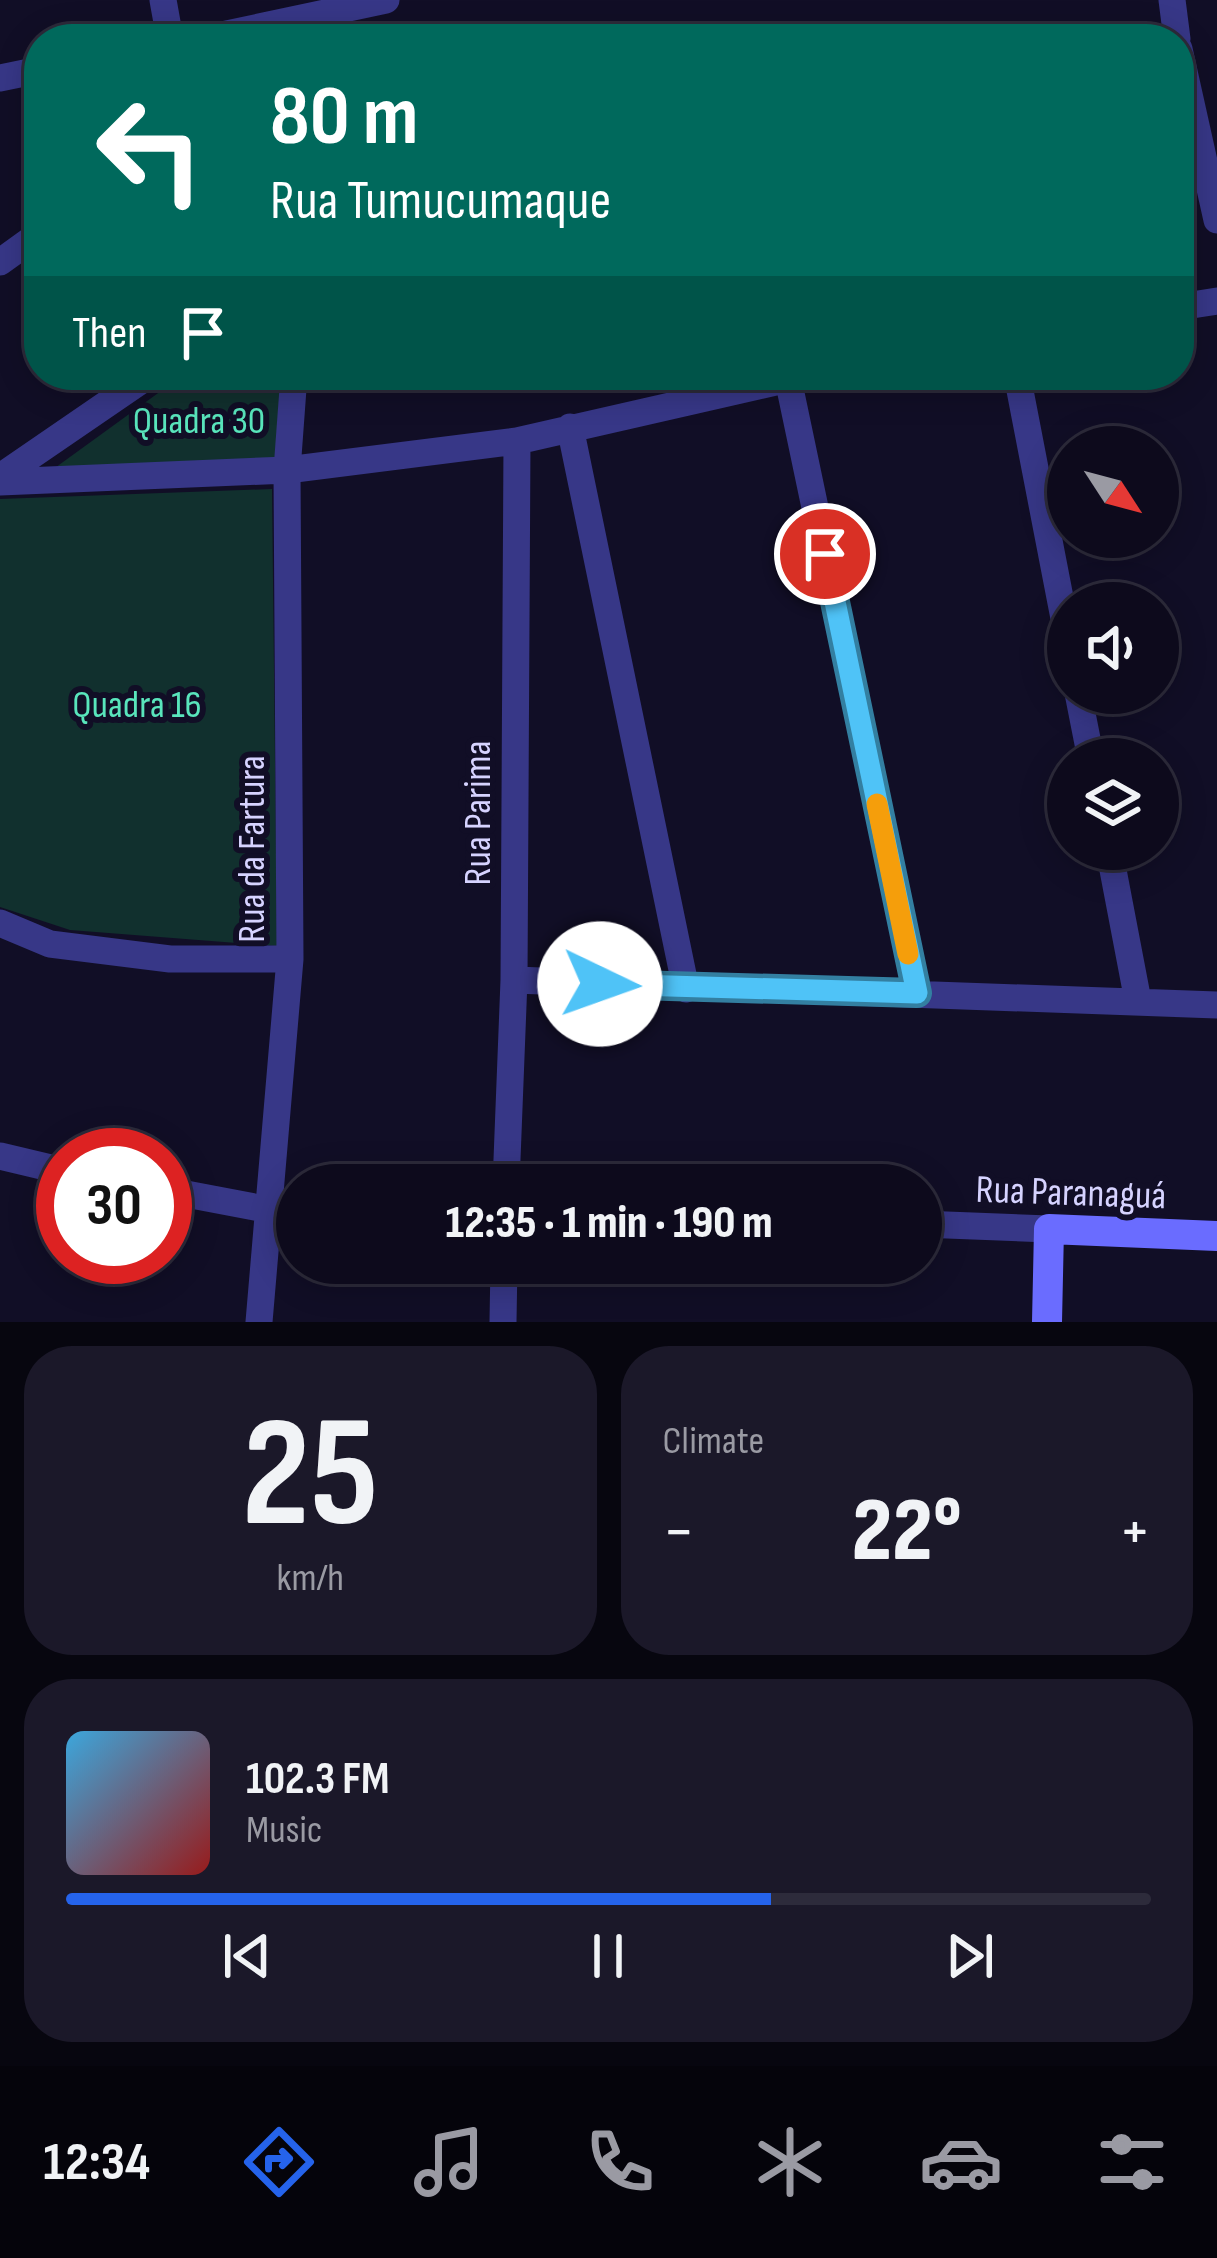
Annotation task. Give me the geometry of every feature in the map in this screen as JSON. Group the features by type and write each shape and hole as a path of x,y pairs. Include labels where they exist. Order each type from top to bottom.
{"street":[{"path":"273,24 386,0"},
{"path":"330,24 353,7"},
{"path":"1194,119 1217,220"},
{"path":"0,479 128,390"},
{"name":"Rua da Fartura","path":"259,1322 290,959 286,470 293,390"},
{"path":"0,479 286,470 517,441 738,390"},
{"path":"800,390 917,993"},
{"path":"1020,390 1057,582"},
{"path":"570,427 686,989"},
{"name":"Rua Parima","path":"507,1164 514,980 517,441"},
{"path":"1113,870 1138,1001"},
{"path":"0,923 50,944 170,959 290,959"},
{"path":"514,980 1217,1005"},
{"path":"0,1156 36,1165"},
{"path":"192,1195 270,1210"},
{"name":"Rua Paranaguá","path":"942,1225 1217,1236"},
{"path":"1047,1322 1049,1229"},
{"path":"503,1322 504,1284"}],"green space":[{"name":"Quadra 30","path":"162,390 280,390 275,459 52,470"},
{"name":"Quadra 16","path":"272,489 277,946 70,930 0,907 0,499"}],"slow traffic":[{"path":"877,804 908,954"}],"route":[{"path":"600,984 917,993 825,554"}]}
